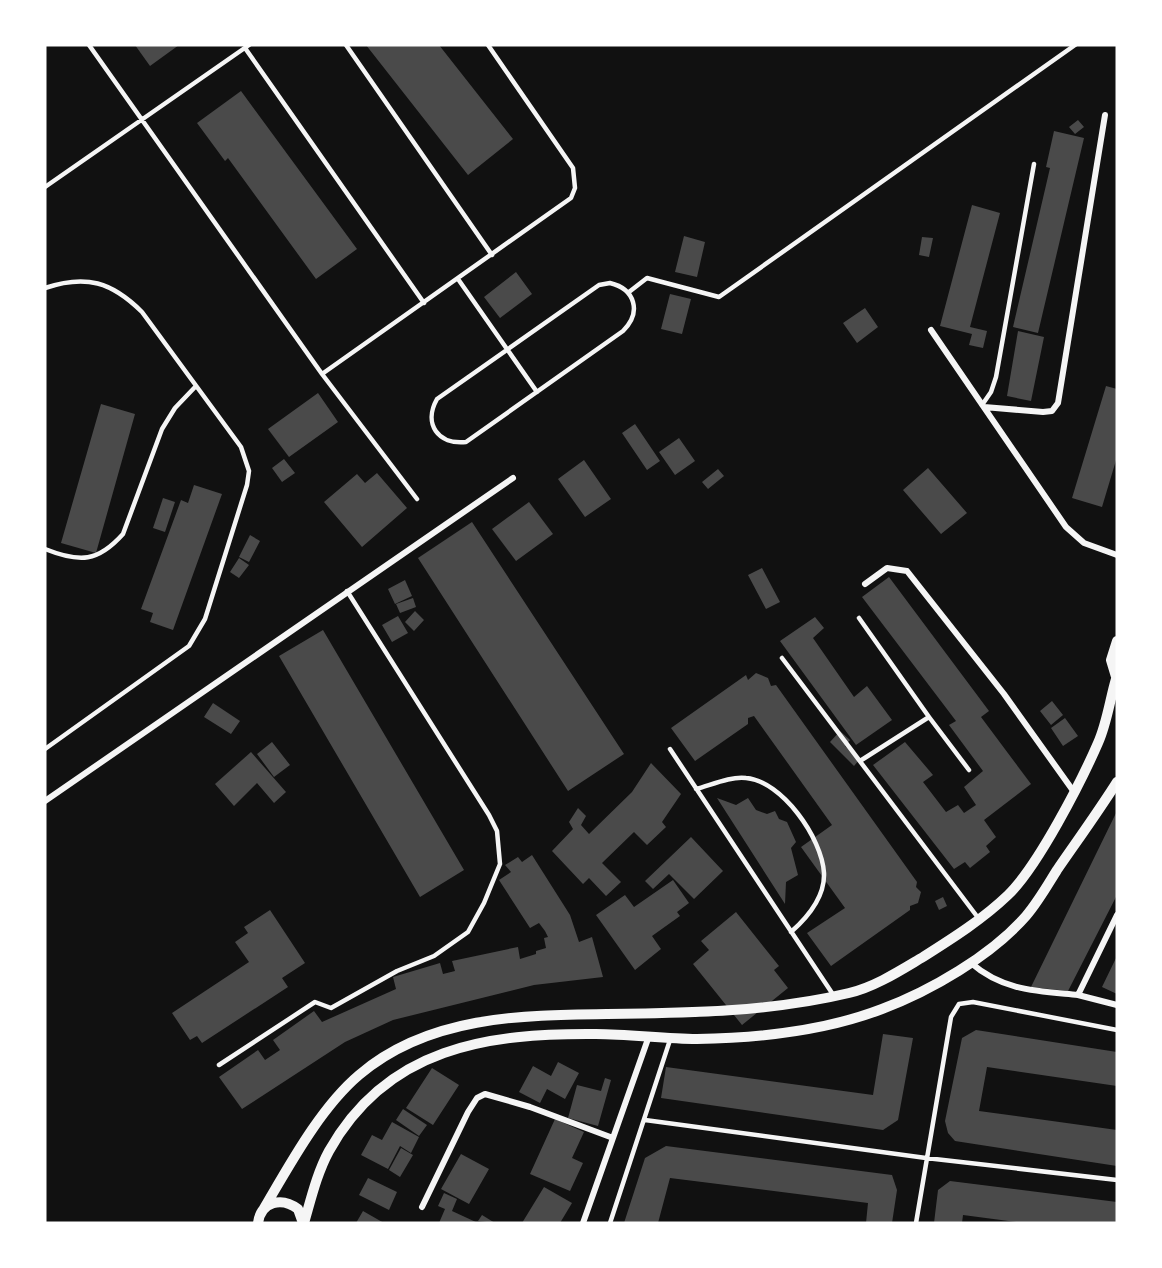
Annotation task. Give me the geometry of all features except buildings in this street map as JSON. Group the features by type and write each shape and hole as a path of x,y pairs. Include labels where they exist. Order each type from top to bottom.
{"street":[{"path":"983,406 1052,411 1058,403 1105,114"},
{"path":"932,330 1066,527 1084,543 1117,555"},
{"path":"45,801 513,478"},
{"path":"866,584 887,568 907,571 1004,694 1074,792"},
{"path":"259,1219 331,1105 360,1074 396,1052 434,1034 478,1020 526,1015 697,1013 788,1005 852,993 899,972 956,936 1010,894 1074,792 1100,740 1116,679 1111,660 1117,641"},
{"path":"304,1223 328,1153 366,1101 396,1076 439,1054 474,1042 522,1036 596,1034 670,1037 751,1036 830,1024 881,1010 971,963 1025,917 1117,782"},
{"path":"1078,995 1117,915"},
{"path":"971,963 1002,984 1019,990 1078,995 1117,1005"},
{"path":"582,1223 649,1036"},
{"path":"422,1207 468,1112 477,1098 485,1094 530,1107 613,1138"},
{"path":"259,1219 276,1202 285,1202 298,1209 304,1223"}],"lane":[{"path":"89,45 322,374 417,499"},
{"path":"346,45 492,255"},
{"path":"322,374 571,198 576,178 573,168 488,45"},
{"path":"629,292 648,278 719,297 1075,45"},
{"path":"45,187 247,46 424,303"},
{"path":"983,406 996,376 1034,164"},
{"path":"458,279 537,392"},
{"path":"45,288 64,281 86,280 108,286 127,296 142,312 241,447 249,471 247,485 205,619 198,633 177,655 45,749"},
{"path":"610,283 621,285 629,292 634,302 635,313 631,323 537,392 466,442 455,443 444,440 435,432 430,421 431,410 437,399 507,349 599,285 610,283"},
{"path":"45,549 65,558 90,559 110,548 123,534 165,423 196,386"},
{"path":"219,1065 315,1002 331,1008 397,971 434,956 468,932 484,903 500,864 497,831 489,816 347,591"},
{"path":"859,618 969,770"},
{"path":"782,657 979,919"},
{"path":"860,761 929,717"},
{"path":"670,748 834,996"},
{"path":"696,789 745,777 768,783 792,806 814,842 824,873 819,898 805,920 791,932"},
{"path":"916,1223 951,1017 958,1004 973,1002 1117,1030"},
{"path":"610,1223 670,1037"},
{"path":"645,1120 926,1158 1117,1180"}]}
